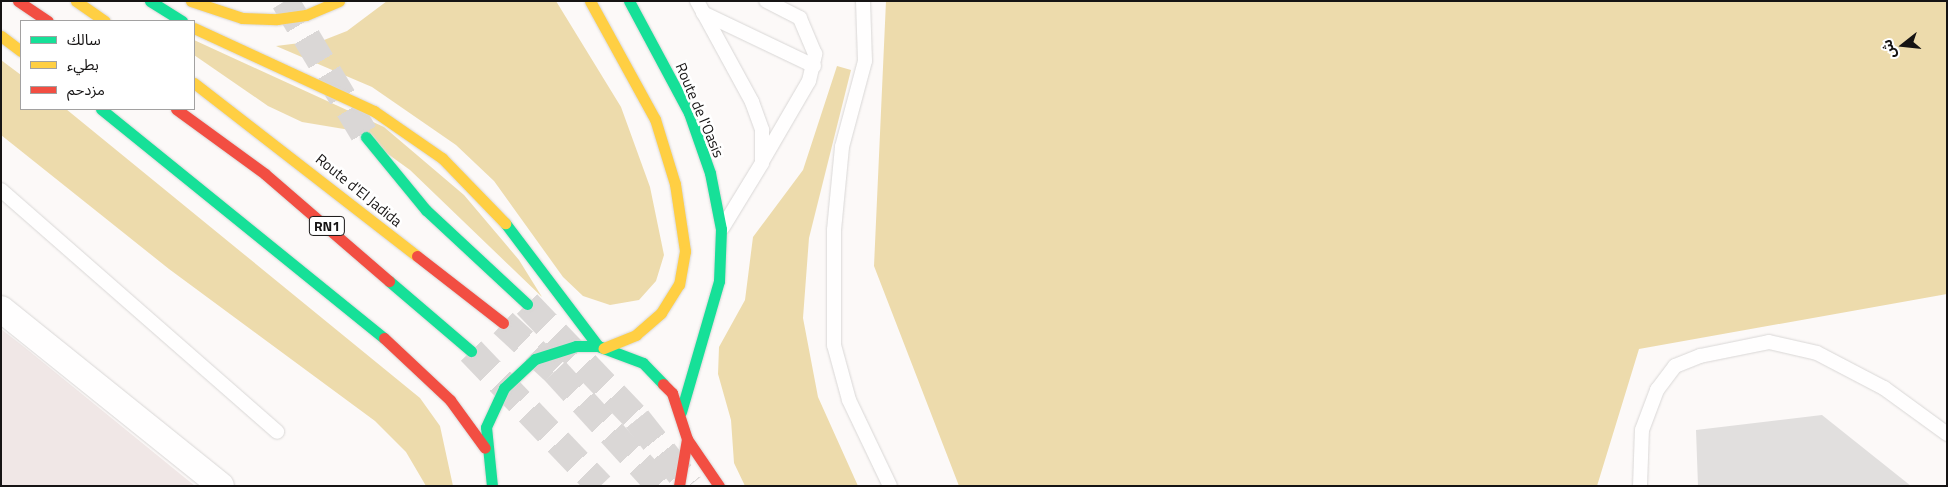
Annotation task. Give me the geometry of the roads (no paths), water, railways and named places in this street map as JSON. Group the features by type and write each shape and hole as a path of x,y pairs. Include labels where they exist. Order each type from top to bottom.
{"main road":[{"path":"18,1 46,20"},
{"path":"76,1 104,20"},
{"path":"150,1 180,20"},
{"path":"191,1 242,18 277,19 306,15 339,1"},
{"name":"Route de l'Oasis","path":"629,1 695,128 710,173 721,229 720,282 681,412"},
{"path":"487,486 485,448 493,406 518,372 555,350 601,347 636,335 662,313 679,284 685,251 675,184 655,119 590,2"},
{"path":"195,28 374,111 442,158 498,214 601,347 643,363 672,393 681,412 687,439 719,486"},
{"path":"1,36 20,49"},
{"name":"Route d'El Jadida","path":"195,85 294,156 504,322"},
{"path":"101,110 397,349 450,400 485,448"},
{"name":"RN1","path":"177,110 265,174 471,351"},
{"path":"366,137 426,210 527,304"},
{"path":"679,486 687,439"},
{"path":"487,471 492,486"}],"street":[{"path":"4,319 221,486"}],"lane":[{"path":"721,229 762,163 814,66 813,41 800,18 766,1"},
{"path":"863,1 865,61 842,147 834,230 834,345 849,400 890,486"},
{"path":"700,7 755,109 762,130 762,163"},
{"path":"700,7 814,66"},
{"path":"1,190 277,432"},
{"path":"1640,486 1642,430 1657,390 1675,366 1700,356 1768,342 1817,353 1884,388 1947,434"}],"tunnel":[{"path":"285,1 366,137"},
{"path":"527,304 637,419 690,486"},
{"path":"503,323 555,371 660,486"},
{"path":"471,351 600,486"}]}
